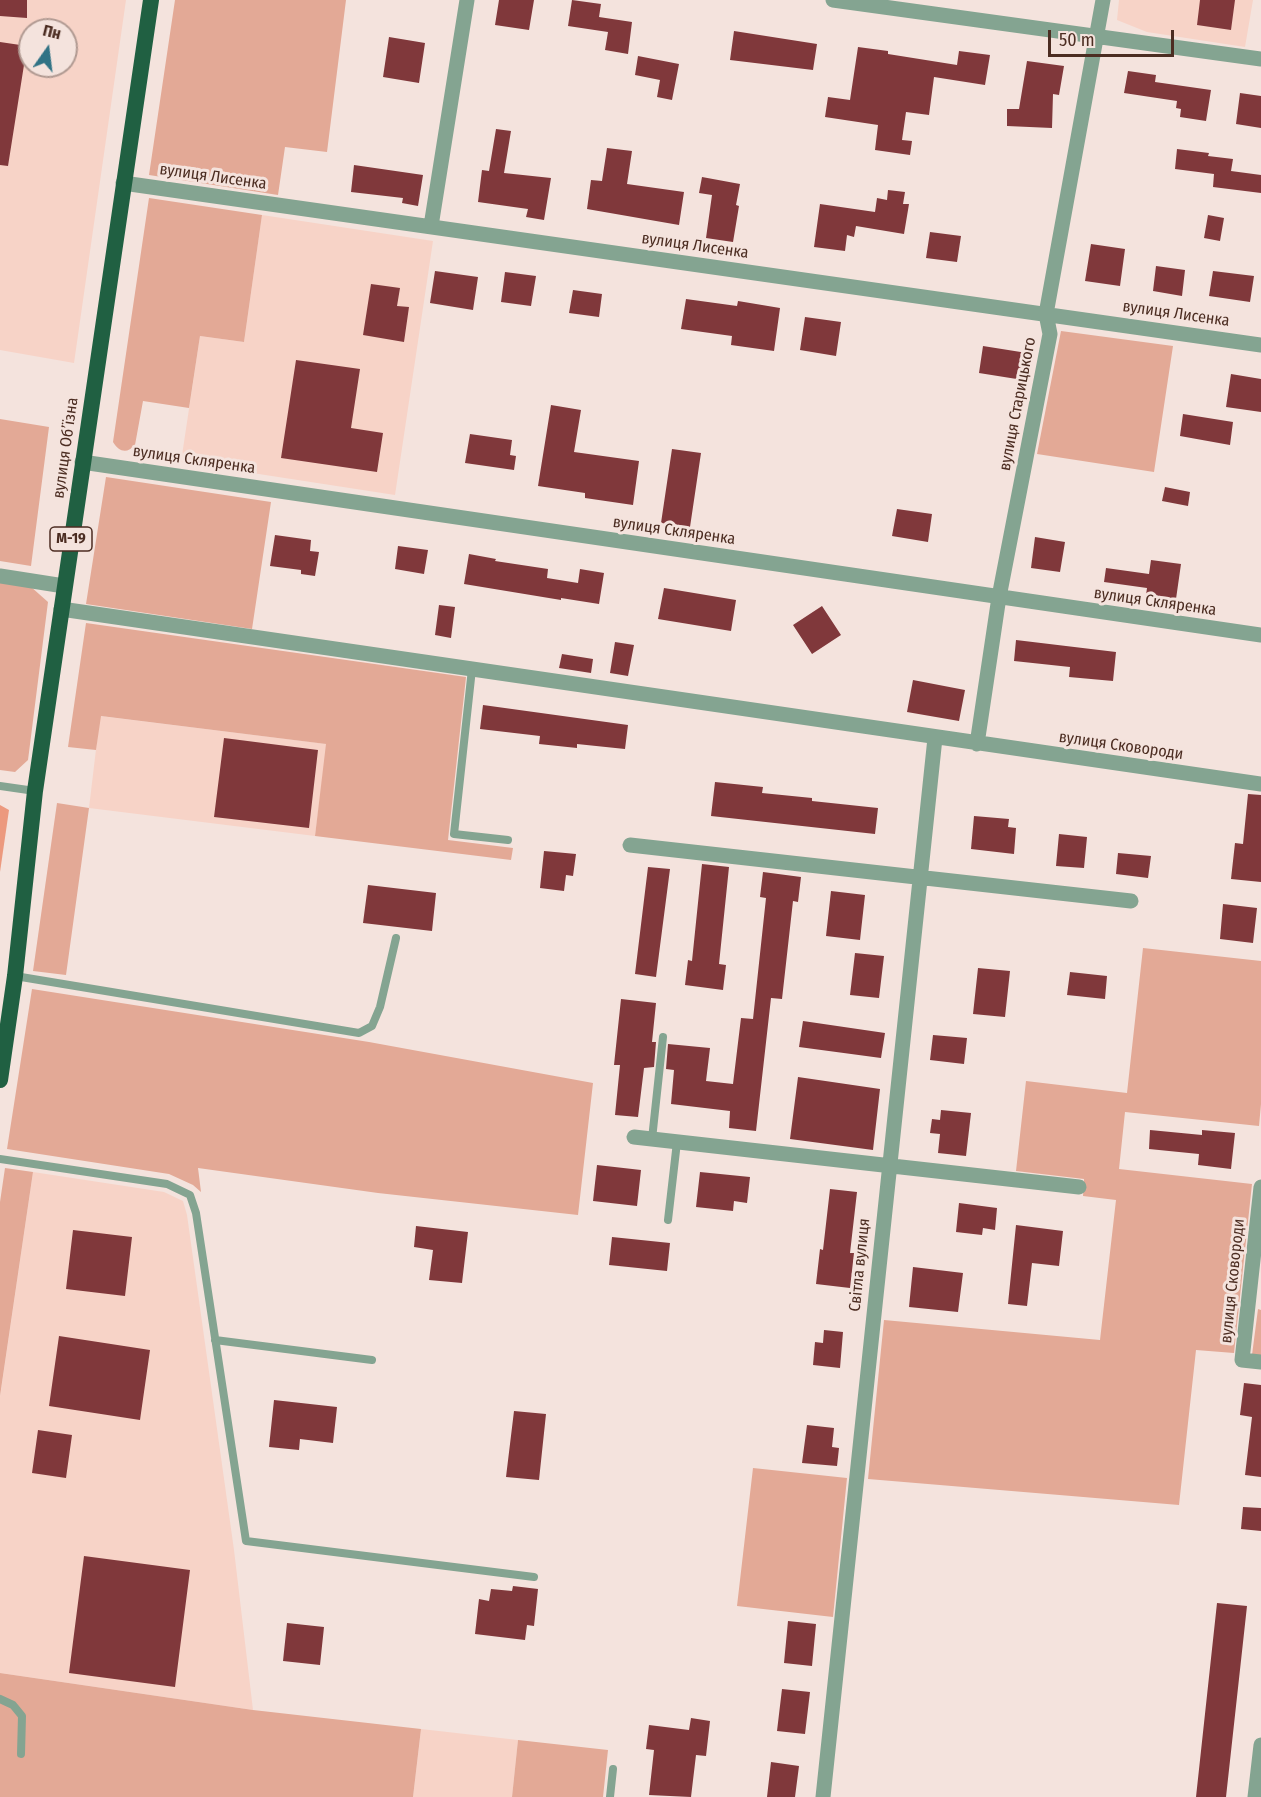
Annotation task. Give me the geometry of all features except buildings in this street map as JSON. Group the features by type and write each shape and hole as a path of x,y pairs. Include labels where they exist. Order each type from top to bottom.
{"highway":[{"name":"вулиця Об’їзна","path":"0,1080 15,976 34,791 152,0"}],"street":[{"path":"432,226 467,0"},
{"path":"833,0 1261,59"},
{"name":"вулиця Старицького","path":"977,744 999,597 1050,334 1046,314 1103,0"},
{"name":"вулиця Лисенка","path":"123,183 1261,345"},
{"name":"вулиця Скляренка","path":"82,462 1261,635"},
{"path":"0,576 64,586"},
{"name":"вулиця Сковороди","path":"61,609 1261,784"},
{"name":"Світла вулиця","path":"823,1797 935,738"},
{"path":"630,845 1131,901"},
{"path":"634,1137 1079,1187"},
{"name":"вулиця Сковороди","path":"1261,1187 1242,1360 1261,1362"},
{"path":"1255,1797 1261,1745"}],"lane":[{"path":"472,669 454,834 508,840"},
{"path":"0,786 34,791"},
{"path":"15,976 358,1034 372,1026 380,1007 396,938"},
{"path":"652,1139 663,1037"},
{"path":"668,1220 677,1142"},
{"path":"0,1159 167,1184 190,1195 196,1214 246,1541 534,1577"},
{"path":"215,1340 372,1360"},
{"path":"0,1699 22,1716 21,1754"},
{"path":"610,1797 613,1769"}],"shaded area":[{"path":"0,0 126,0 74,363 0,350"},
{"path":"175,0 346,0 327,152 285,147 278,195 149,175"},
{"path":"1119,0 1253,0 1245,47 1147,32 1117,20"},
{"path":"149,198 262,215 244,342 200,336 189,408 143,401 135,445 123,451 113,442"},
{"path":"262,215 433,241 395,495 181,462 200,336 244,342"},
{"path":"1061,331 1173,346 1154,472 1037,454"},
{"path":"0,419 49,427 31,566 0,561"},
{"path":"106,477 271,502 252,629 86,604"},
{"path":"0,582 30,586 48,602 28,760 15,772 0,770"},
{"path":"86,623 466,677 448,840 513,848 511,860 315,836 326,744 101,716 96,750 68,747"},
{"path":"100,716 327,744 315,836 89,808"},
{"path":"57,803 89,808 66,975 33,971"},
{"path":"0,805 9,810 0,872"},
{"path":"1143,948 1261,961 1259,1126 1125,1112 1119,1169 1252,1184 1234,1353 1196,1350 1179,1505 868,1479 884,1320 1100,1340 1116,1200 1083,1196 1084,1179 1016,1171 1026,1081 1127,1093"},
{"path":"32,989 369,1042 593,1083 578,1215 378,1193 198,1168 201,1192 193,1185 169,1174 7,1149"},
{"path":"5,1168 33,1172 0,1396 0,1202"},
{"path":"33,1172 164,1192 183,1201 187,1215 234,1550 253,1710 0,1673 0,1397"},
{"path":"1258,1309 1261,1310 1261,1356 1252,1355"},
{"path":"753,1468 847,1478 833,1617 737,1606"},
{"path":"0,1673 253,1710 421,1729 413,1797 0,1797"},
{"path":"421,1729 518,1740 512,1797 413,1797"},
{"path":"518,1740 608,1750 603,1797 512,1797"}]}
